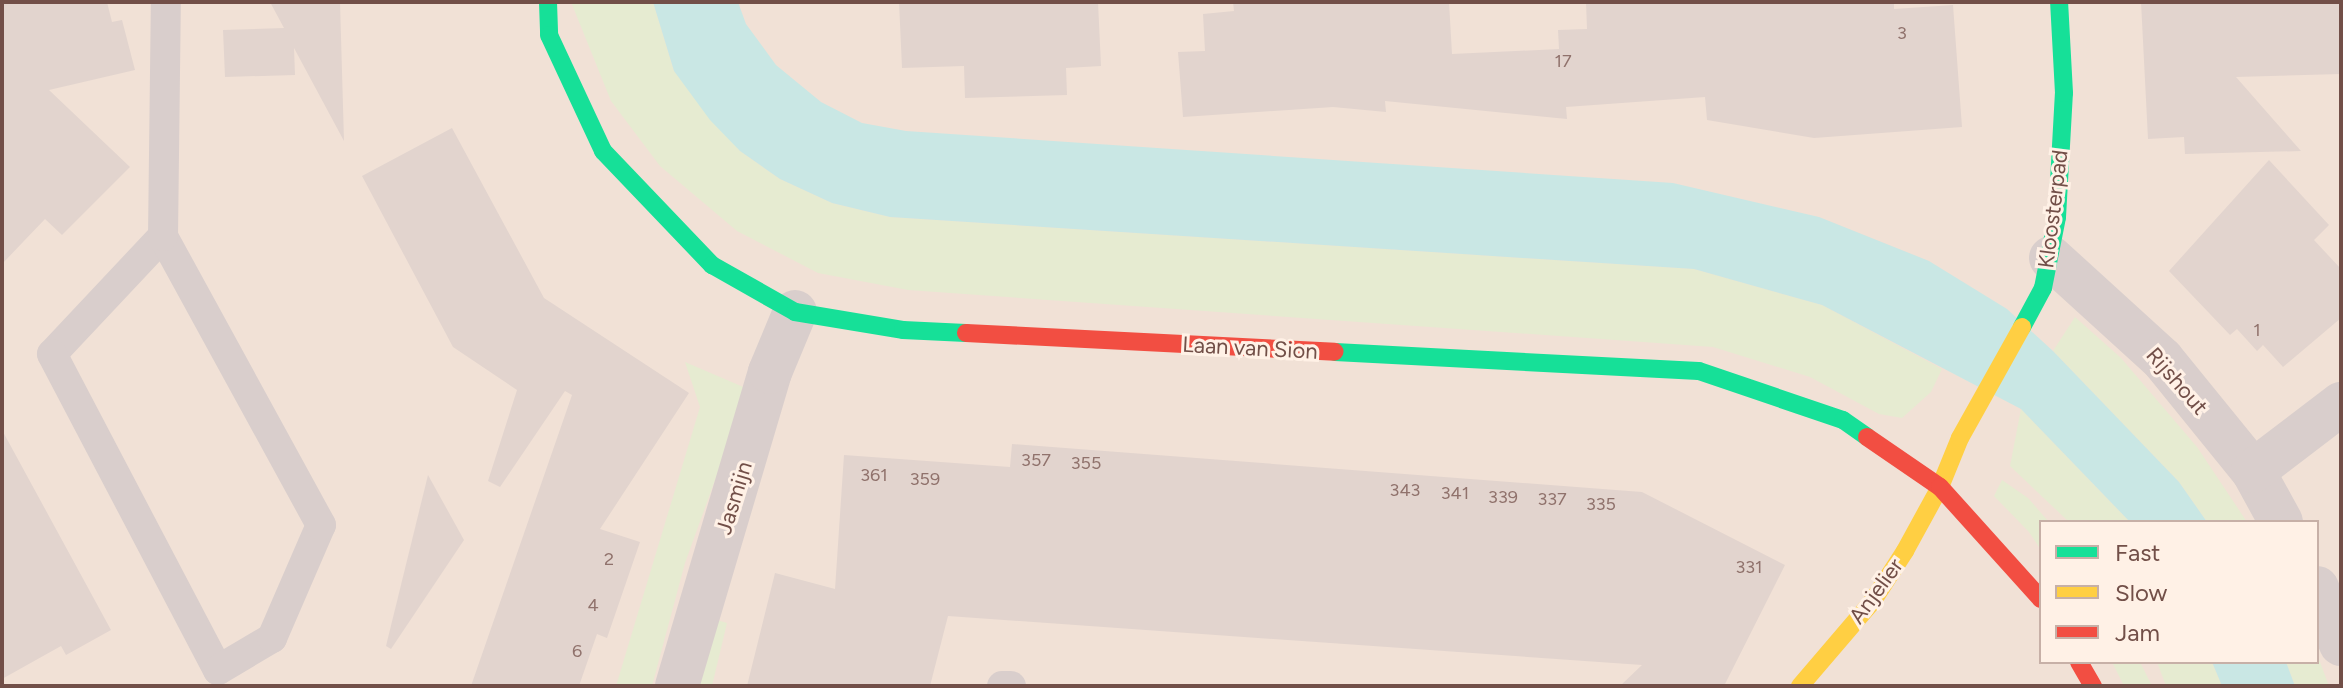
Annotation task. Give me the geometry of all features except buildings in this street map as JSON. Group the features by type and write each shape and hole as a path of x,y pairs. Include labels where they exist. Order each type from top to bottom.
{"street":[{"name":"Laan van Sion","path":"548,2 549,35 603,151 712,265 795,312 903,330 1699,371 1843,420 1940,487 2039,597"},
{"name":"Kloosterpad","path":"1940,487 1967,425 2038,302 2051,258 2064,93 2059,2"},
{"name":"Rijshout","path":"2051,258 2162,359 2253,471 2280,520"},
{"name":"Jasmijn","path":"677,686 770,372 795,312"},
{"path":"2253,471 2341,404"},
{"name":"Anjelier","path":"1800,686 1872,602 1940,487"},
{"path":"2319,593 2341,644"},
{"path":"2080,664 2093,686"}],"lane":[{"path":"163,236 52,354 218,670 272,638 321,525 163,236 166,2"},
{"path":"1002,686 1011,686"}],"shaded area":[{"path":"2,2 2341,2 2341,686 2,686"}],"green space":[{"path":"571,2 653,2 674,71 740,151 780,179 832,203 890,217 1694,269 1822,305 1942,369 1931,392 1902,418 1879,414 1810,377 1713,347 908,290 818,273 737,231 660,166 611,101"},
{"path":"2075,317 2121,358 2197,447 2246,520 2206,520 2179,482 2053,351"},
{"path":"685,362 748,389 685,563 652,686 616,686 700,407"},
{"path":"2021,409 2128,520 2067,520 2010,466"},
{"path":"2002,480 2028,498 2047,520 2039,520 2039,547 2029,532 1994,496"},
{"path":"710,618 727,623 712,686 691,686"},
{"path":"2319,659 2329,686 2295,686 2287,664 2319,664"},
{"path":"2113,664 2141,664 2152,686 2124,686"},
{"path":"2158,664 2213,664 2222,686 2166,686"}],"water":[{"path":"653,2 738,2 746,24 776,65 821,102 862,123 906,131 1673,183 1819,217 1929,261 2007,309 2053,351 2179,482 2206,520 2128,520 2021,409 1822,305 1694,269 890,217 832,203 780,179 740,151 710,120 674,71"},
{"path":"2213,664 2287,664 2295,686 2222,686"}],"traffic: fast":[{"path":"548,2 549,35 603,151 712,265 795,312 903,330 966,333"},
{"path":"2022,327 2043,288 2057,217 2064,93 2059,2"},
{"path":"1335,352 1699,371 1843,420 1867,437"}],"traffic: slow":[{"path":"1800,686 1872,602 1905,551 1940,487 1960,438 2022,327"}],"traffic: jam":[{"path":"966,333 1335,352"},
{"path":"1867,437 1940,487 2039,597"},
{"path":"2080,664 2093,686"}]}
